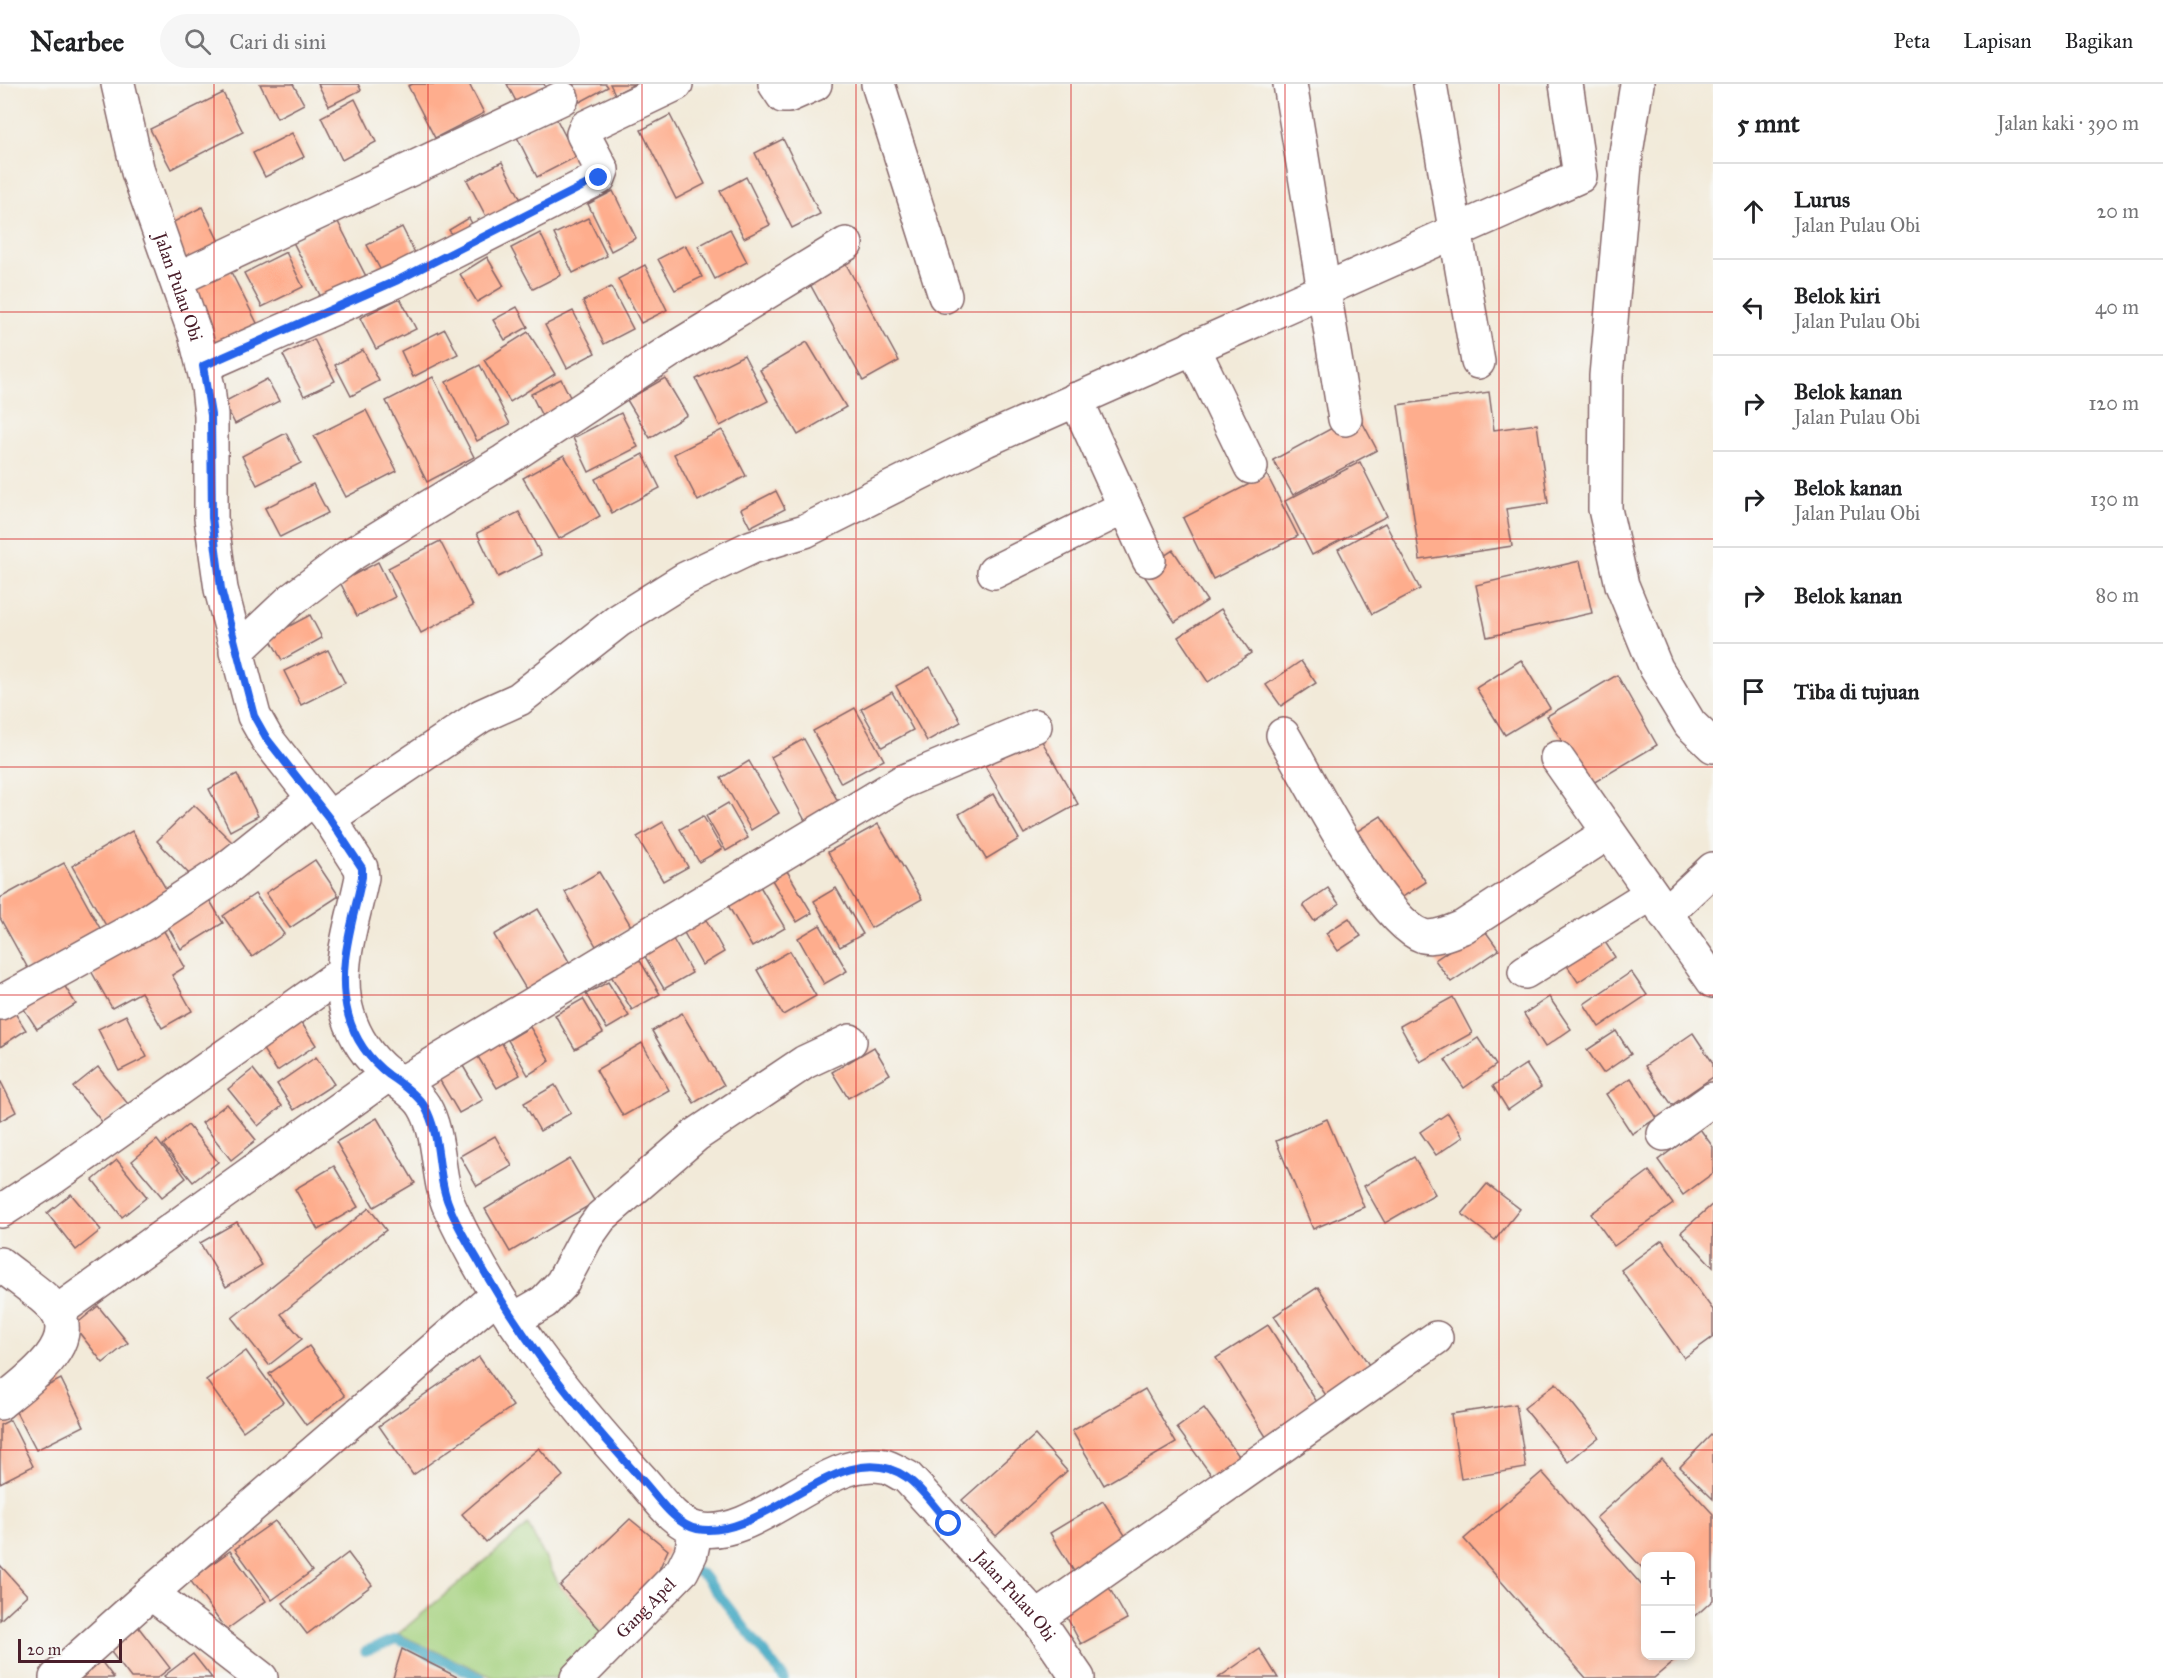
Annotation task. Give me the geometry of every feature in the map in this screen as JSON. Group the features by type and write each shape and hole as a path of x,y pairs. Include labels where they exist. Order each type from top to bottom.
{"street":[{"name":"Jalan Pulau Obi","path":"118,84 138,172 177,279 203,366 211,415 212,518 221,589 254,716 267,739 321,809 362,868 361,883 341,974 348,1017 362,1047 424,1106 441,1160 442,1184 449,1205 505,1308 550,1371 619,1454 675,1516 690,1551 722,1530 749,1520 819,1483 857,1467 885,1466 907,1477 1037,1618 1078,1678"},
{"path":"203,366 398,280 599,178 602,170 583,134 586,127 676,84"},
{"path":"775,84 783,96 815,84"},
{"path":"878,84 945,296"},
{"path":"1290,84 1345,418"},
{"path":"1430,84 1478,362"},
{"path":"0,1002 145,923 321,809 481,716 519,699 618,621 685,579 752,548 805,531 986,440 1580,176 1566,84"},
{"path":"1637,84 1626,153 1606,376 1605,509 1622,585 1656,668 1690,724 1713,746"},
{"path":"177,279 562,98"},
{"path":"236,652 290,601 352,555 504,461 670,351 846,244"},
{"path":"1193,347 1251,467"},
{"path":"1076,399 1149,560"},
{"path":"994,572 1125,507"},
{"path":"57,1312 395,1079 902,782 1035,726"},
{"path":"1283,735 1367,878 1398,918 1412,931 1426,937 1444,934 1463,927 1608,833"},
{"path":"1557,758 1713,981"},
{"path":"1525,972 1658,904 1713,869"},
{"path":"1,1211 54,1178 341,974"},
{"path":"56,1678 152,1593 505,1308 544,1302 558,1287 601,1217 696,1136 805,1062 850,1041"},
{"path":"1664,1134 1713,1099"},
{"path":"0,1264 57,1312 62,1324 57,1349 44,1365 0,1403"},
{"path":"1037,1618 1436,1338"},
{"name":"Gang Apel","path":"577,1678 690,1551"},
{"path":"152,1593 261,1678"}],"green space":[{"path":"528,1525 560,1586 605,1635 562,1678 494,1678 398,1634"}],"building":[{"path":"260,84 293,84 304,104 277,118"},
{"path":"318,84 358,84 361,90 329,106"},
{"path":"413,84 469,84 484,113 435,138 408,86"},
{"path":"507,84 544,84 547,90 518,105"},
{"path":"571,84 606,84 608,87 580,102"},
{"path":"610,84 635,84 615,94"},
{"path":"223,93 243,132 171,169 150,129"},
{"path":"355,99 376,142 342,160 321,117"},
{"path":"670,115 705,184 676,199 641,130"},
{"path":"555,116 576,157 537,177 516,135"},
{"path":"292,133 304,157 265,177 253,153"},
{"path":"783,139 820,214 792,228 755,153"},
{"path":"502,162 523,204 489,222 467,180"},
{"path":"746,177 770,225 744,238 720,191"},
{"path":"613,191 636,238 611,251 588,204"},
{"path":"202,207 223,250 189,267 168,225"},
{"path":"469,218 477,233 458,244 449,230"},
{"path":"588,218 607,256 573,273 554,234"},
{"path":"337,220 371,286 327,309 293,242"},
{"path":"402,227 419,261 385,278 367,245"},
{"path":"730,229 747,262 715,279 698,246"},
{"path":"540,233 561,275 533,289 511,248"},
{"path":"685,245 702,277 675,290 658,259"},
{"path":"286,252 303,287 262,307 244,273"},
{"path":"841,255 899,361 863,381 805,275"},
{"path":"487,257 504,286 477,302 460,274"},
{"path":"645,265 667,310 641,323 618,279"},
{"path":"230,270 260,329 215,352 185,293"},
{"path":"611,287 633,329 604,344 583,301"},
{"path":"400,298 416,329 376,349 360,318"},
{"path":"517,307 528,327 505,340 493,320"},
{"path":"573,311 595,353 567,368 545,325"},
{"path":"445,329 458,354 413,377 401,351"},
{"path":"528,332 555,374 510,402 484,360"},
{"path":"314,339 335,381 304,396 283,355"},
{"path":"807,342 846,407 798,435 760,370"},
{"path":"363,350 379,381 351,396 335,365"},
{"path":"744,355 768,401 720,426 696,379"},
{"path":"480,365 510,424 477,441 446,382"},
{"path":"433,377 474,457 427,482 386,401"},
{"path":"665,378 687,415 650,438 627,400"},
{"path":"267,379 279,401 235,424 224,402"},
{"path":"561,379 574,405 544,420 531,394"},
{"path":"1489,392 1494,430 1537,424 1548,503 1506,509 1512,546 1420,560 1398,405"},
{"path":"366,410 397,471 346,497 314,436"},
{"path":"621,413 638,447 589,472 573,438"},
{"path":"1358,414 1377,450 1293,495 1273,460"},
{"path":"722,430 746,476 698,501 674,454"},
{"path":"286,433 301,463 257,485 242,456"},
{"path":"643,454 660,488 612,513 595,479"},
{"path":"564,455 600,516 559,539 523,478"},
{"path":"1360,462 1387,516 1312,555 1285,501"},
{"path":"1267,475 1298,536 1213,579 1183,518"},
{"path":"313,484 328,513 280,537 265,508"},
{"path":"776,491 785,509 750,527 741,509"},
{"path":"519,512 541,555 498,577 477,533"},
{"path":"1385,523 1420,589 1372,614 1338,549"},
{"path":"440,541 473,606 421,633 388,568"},
{"path":"1173,550 1207,601 1175,622 1141,571"},
{"path":"1580,561 1592,613 1487,637 1476,585"},
{"path":"378,562 395,597 357,616 340,582"},
{"path":"1221,609 1251,653 1208,682 1178,637"},
{"path":"310,615 322,638 282,660 269,637"},
{"path":"328,650 345,683 301,705 284,671"},
{"path":"1521,660 1550,708 1505,735 1476,688"},
{"path":"1301,661 1316,683 1281,706 1266,685"},
{"path":"930,667 961,722 927,741 896,686"},
{"path":"1617,675 1657,745 1588,786 1547,716"},
{"path":"892,692 913,730 882,747 861,709"},
{"path":"855,708 884,760 841,783 813,731"},
{"path":"1039,736 1078,804 1024,834 985,766"},
{"path":"804,739 842,809 809,828 771,757"},
{"path":"749,761 779,813 751,830 721,778"},
{"path":"237,774 258,816 230,831 209,789"},
{"path":"993,794 1019,839 986,859 959,814"},
{"path":"728,803 748,838 726,851 706,816"},
{"path":"194,805 232,842 194,879 157,841"},
{"path":"703,816 722,849 699,862 680,829"},
{"path":"1381,816 1426,882 1401,898 1356,832"},
{"path":"663,822 688,867 663,881 637,837"},
{"path":"878,824 922,899 871,928 828,852"},
{"path":"132,831 169,894 108,929 72,866"},
{"path":"315,860 339,896 290,928 266,893"},
{"path":"64,863 102,932 30,972 0,918 0,898"},
{"path":"787,871 812,913 797,922 772,880"},
{"path":"599,872 631,926 596,946 565,892"},
{"path":"758,883 785,928 752,947 726,902"},
{"path":"836,888 863,934 840,947 814,901"},
{"path":"1328,888 1339,904 1314,921 1303,905"},
{"path":"206,894 223,923 181,949 164,920"},
{"path":"255,894 284,934 252,957 223,916"},
{"path":"538,909 571,965 527,991 494,935"},
{"path":"704,916 724,952 702,965 682,929"},
{"path":"1349,918 1361,936 1338,951 1326,933"},
{"path":"158,921 185,967 172,975 192,1011 162,1028 141,992 112,1008 86,962"},
{"path":"820,925 847,971 824,984 798,938"},
{"path":"1483,928 1499,950 1451,982 1435,960"},
{"path":"669,932 692,973 664,989 640,948"},
{"path":"1601,936 1615,957 1578,982 1564,961"},
{"path":"790,951 816,996 783,1015 757,970"},
{"path":"636,954 660,994 632,1010 608,971"},
{"path":"1631,972 1647,995 1599,1027 1584,1004"},
{"path":"59,977 76,1004 37,1029 20,1003"},
{"path":"608,982 629,1016 607,1029 586,994"},
{"path":"1453,997 1472,1033 1420,1062 1400,1026"},
{"path":"1549,997 1571,1029 1545,1047 1524,1014"},
{"path":"583,999 603,1033 575,1049 555,1015"},
{"path":"9,1004 26,1030 0,1047 0,1009"},
{"path":"682,1013 724,1085 694,1103 652,1031"},
{"path":"126,1015 147,1057 119,1071 98,1029"},
{"path":"299,1019 316,1045 277,1071 260,1045"},
{"path":"530,1027 550,1061 528,1075 508,1040"},
{"path":"1616,1031 1631,1054 1603,1073 1587,1050"},
{"path":"1693,1033 1713,1063 1713,1077 1672,1105 1645,1066"},
{"path":"499,1038 520,1075 497,1088 475,1052"},
{"path":"1478,1038 1496,1065 1464,1088 1445,1060"},
{"path":"642,1043 669,1090 623,1116 596,1070"},
{"path":"874,1047 890,1074 848,1098 832,1072"},
{"path":"456,1054 483,1100 459,1113 432,1067"},
{"path":"316,1057 334,1084 294,1110 277,1084"},
{"path":"1526,1064 1541,1087 1508,1110 1493,1086"},
{"path":"98,1067 128,1104 103,1123 73,1087"},
{"path":"253,1069 282,1106 258,1126 228,1089"},
{"path":"1631,1078 1657,1118 1632,1134 1606,1094"},
{"path":"0,1080 16,1112 0,1121"},
{"path":"555,1085 571,1113 540,1131 524,1103"},
{"path":"227,1104 256,1140 231,1160 202,1123"},
{"path":"1448,1113 1463,1137 1436,1155 1420,1132"},
{"path":"377,1118 415,1183 374,1207 336,1142"},
{"path":"1327,1119 1364,1207 1313,1229 1276,1141"},
{"path":"188,1125 218,1162 193,1182 163,1145"},
{"path":"1700,1129 1713,1147 1713,1173 1683,1195 1658,1160"},
{"path":"495,1136 512,1166 477,1186 460,1156"},
{"path":"157,1140 186,1178 162,1197 132,1161"},
{"path":"1414,1157 1435,1194 1385,1223 1364,1186"},
{"path":"570,1159 595,1202 510,1252 485,1209"},
{"path":"117,1160 147,1197 122,1217 93,1180"},
{"path":"334,1166 358,1207 318,1230 295,1189"},
{"path":"1649,1171 1673,1204 1614,1246 1591,1214"},
{"path":"1487,1184 1520,1209 1495,1240 1462,1214"},
{"path":"71,1194 101,1230 76,1250 47,1213"},
{"path":"1713,1204 1713,1267 1681,1232"},
{"path":"369,1208 386,1230 281,1314 302,1339 269,1365 232,1318"},
{"path":"237,1222 262,1265 226,1287 200,1243"},
{"path":"1662,1240 1713,1310 1713,1337 1684,1358 1621,1270"},
{"path":"1318,1287 1371,1368 1327,1397 1274,1316"},
{"path":"98,1306 128,1343 103,1363 74,1326"},
{"path":"1268,1325 1322,1410 1270,1443 1216,1358"},
{"path":"309,1346 345,1396 306,1425 269,1374"},
{"path":"246,1351 283,1402 243,1431 206,1380"},
{"path":"479,1357 513,1406 413,1475 379,1426"},
{"path":"61,1379 84,1426 36,1450 12,1404"},
{"path":"1556,1383 1599,1437 1568,1462 1524,1408"},
{"path":"1145,1389 1176,1443 1104,1485 1072,1431"},
{"path":"1516,1404 1526,1468 1461,1479 1451,1414"},
{"path":"1204,1408 1242,1460 1215,1480 1177,1428"},
{"path":"10,1420 33,1466 0,1483 0,1425"},
{"path":"1035,1435 1067,1471 996,1536 962,1500"},
{"path":"1711,1435 1713,1437 1713,1499 1680,1467"},
{"path":"539,1448 563,1476 486,1542 462,1514"},
{"path":"1662,1459 1713,1514 1713,1600 1695,1616 1695,1552 1641,1552 1641,1567 1596,1518"},
{"path":"1542,1472 1641,1584 1641,1660 1675,1660 1654,1678 1586,1678 1464,1539"},
{"path":"1103,1501 1128,1540 1075,1573 1050,1533"},
{"path":"630,1519 668,1550 651,1587 605,1635 560,1586"},
{"path":"275,1521 312,1571 272,1600 235,1549"},
{"path":"230,1551 266,1601 226,1630 190,1580"},
{"path":"348,1553 372,1585 307,1634 283,1603"},
{"path":"0,1565 27,1595 0,1620"},
{"path":"1107,1584 1127,1619 1081,1644 1062,1608"},
{"path":"136,1624 170,1668 157,1678 131,1678 107,1647"},
{"path":"402,1649 459,1678 393,1678"},
{"path":"1260,1649 1278,1678 1218,1678"},
{"path":"193,1654 212,1678 166,1678 164,1676"},
{"path":"98,1657 114,1678 71,1678"}],"waterway":[{"path":"689,1566 704,1576 784,1678"},
{"path":"365,1651 397,1639 481,1678"}],"route":[{"path":"599,178 398,280 203,366 211,415 212,518 221,589 236,652 254,716 267,739 329,818 362,868 341,974 348,1017 362,1047 380,1067 402,1083 424,1106 441,1160 442,1184 459,1228 497,1295 550,1371 619,1454 675,1516 696,1529 722,1530 749,1520 819,1483 857,1467 885,1466 907,1477 949,1524"}]}
